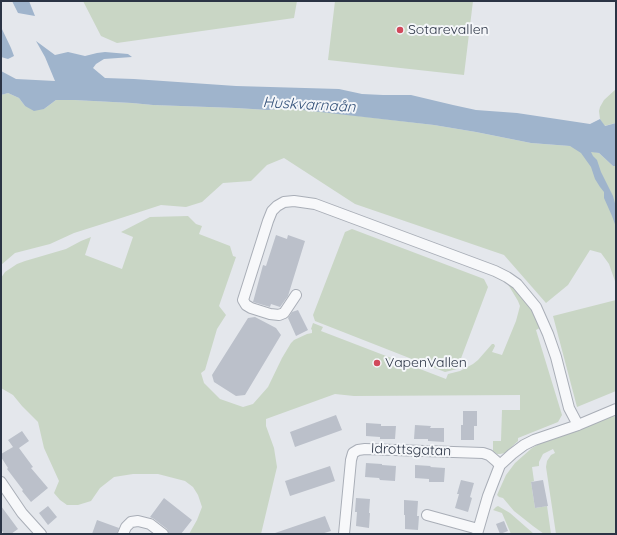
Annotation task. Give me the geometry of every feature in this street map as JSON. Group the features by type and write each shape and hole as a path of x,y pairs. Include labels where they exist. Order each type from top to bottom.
{"street":[{"path":"296,295 284,313 279,316 250,308 246,305 244,300 268,220 272,211 284,202 294,201 315,204 495,271 517,284 536,307 556,357 569,408 578,425"},
{"path":"427,515 478,531 488,496 500,465 512,454 534,440 578,425 616,409"},
{"name":"Idrottsgatan","path":"344,534 351,460 353,453 358,450 373,449 483,453 489,455 500,465"},
{"path":"1,482 22,513 41,534"},
{"path":"123,534 126,527 131,522 138,521 150,524 160,533"}],"green space":[{"path":"83,1 297,1 294,18 117,43 101,36"},
{"name":"Sotarevallen","path":"335,1 473,1 464,75 328,60"},
{"path":"616,89 616,123 604,126 600,119 600,107 604,100"},
{"path":"8,93 19,98 25,106 44,109 56,100 74,100 268,110 285,108 300,109 434,125 531,143 570,146 599,153 613,166 616,166 616,284 609,264 601,253 590,250 568,285 546,303 504,255 355,204 284,158 267,165 251,181 223,183 202,202 186,207 161,205 74,233 50,244 15,253 1,265 1,95"},
{"path":"188,216 196,224 202,226 199,234 230,246 233,256 236,257 219,306 226,315 217,329 205,370 201,373 204,383 220,399 243,407 253,404 268,387 291,343 294,340 312,333 311,329 313,323 323,327 321,331 446,379 448,374 460,371 473,364 492,344 495,346 492,352 502,355 516,321 520,306 503,276 529,302 542,327 536,330 562,415 558,422 518,438 518,441 505,453 500,454 493,451 493,441 501,441 502,410 520,410 520,395 354,396 335,394 266,419 266,426 274,448 277,467 261,534 189,534 202,507 198,495 193,487 185,481 158,474 133,474 114,477 100,488 91,501 78,505 67,505 54,493 59,481 44,448 38,422 13,395 1,388 1,278 5,272 17,264 66,249 91,237 85,255 122,269 133,237 121,232 150,217"},
{"path":"352,229 484,279 488,287 457,369 445,372 315,321 313,315 345,232"},
{"path":"616,300 616,391 577,407 553,316"},
{"path":"616,414 616,534 556,534 546,467 547,461 551,455 555,453 553,449 543,454 539,462 539,466 532,467 534,481 531,482 535,508 547,506 551,534 544,534 514,511 503,498 497,495 506,475 515,463 532,448"},
{"path":"498,506 510,513 534,534 511,534 502,513 493,510"}],"water":[{"path":"12,1 29,1 35,16 18,13"},
{"path":"1,27 14,56 8,59 1,57"},
{"name":"Huskvarnaån","path":"36,41 55,55 68,52 85,56 105,52 128,54 132,57 104,59 96,64 93,68 105,78 236,86 339,89 362,94 411,95 476,110 517,113 590,124 600,119 605,126 616,123 616,166 613,166 599,153 591,152 597,160 601,172 613,196 616,207 616,227 604,198 604,192 595,179 591,167 581,153 570,146 531,143 434,125 285,108 268,110 56,100 44,109 34,111 25,106 19,98 8,93 1,95 1,71 16,79 55,81 45,57"}],"building":[{"path":"276,235 287,239 288,235 305,241 288,296 280,307 271,304 270,307 253,302 263,265 266,266"},
{"path":"298,310 308,330 296,336 288,318 292,312"},
{"path":"255,317 276,328 281,335 245,395 236,396 214,382 212,375 248,318"},
{"path":"463,411 477,411 477,426 474,426 474,440 461,440"},
{"path":"336,415 342,430 295,447 290,432"},
{"path":"366,423 381,424 381,426 396,426 395,439 380,439 380,437 366,436"},
{"path":"415,425 431,426 430,428 444,428 444,442 428,441 428,439 414,439"},
{"path":"22,431 29,441 19,448 33,467 31,468 48,488 31,502 7,469 8,468 1,457 1,454 13,447 8,440"},
{"path":"366,463 396,466 395,481 365,477"},
{"path":"415,465 445,468 444,482 429,482 429,479 415,478"},
{"path":"330,466 335,481 290,496 285,481"},
{"path":"461,480 474,483 468,512 455,508"},
{"path":"543,480 548,506 535,508 531,482"},
{"path":"164,498 192,520 181,534 169,534 167,529 150,517"},
{"path":"356,498 370,499 369,528 356,526"},
{"path":"404,500 418,501 418,530 405,529"},
{"path":"1,506 18,529 11,534 4,534 1,529"},
{"path":"48,506 57,517 48,525 39,513"},
{"path":"325,516 331,531 321,534 275,534 275,533"},
{"path":"97,520 119,528 117,534 92,534"},
{"path":"504,521 508,531 500,534 496,524"}],"place":[{"name":"Sotarevallen","path":"400,30"},
{"name":"VapenVallen","path":"377,363"}]}
